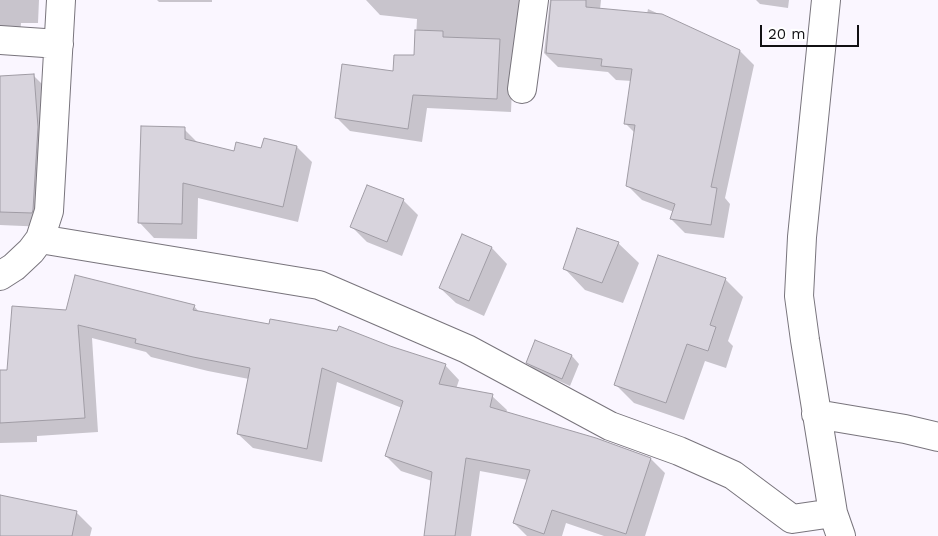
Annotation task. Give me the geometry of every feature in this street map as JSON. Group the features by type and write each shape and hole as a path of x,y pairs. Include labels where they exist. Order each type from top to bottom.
{"street":[{"path":"0,276 14,267 31,251 40,239 48,211 61,0"},
{"path":"522,89 534,0"},
{"path":"40,239 319,285 467,349 610,426 679,451 733,475 788,527 837,524 816,414 800,296 802,238 826,0"},
{"path":"0,40 59,44"},
{"path":"816,414 938,437"}],"building":[{"path":"551,0 586,0 586,7 662,14 740,50 711,187 717,188 711,225 670,219 675,204 626,186 635,125 624,124 632,69 601,66 602,59 546,53"},
{"path":"415,30 443,31 443,37 500,39 497,99 413,95 408,129 335,118 342,64 393,71 394,55 414,55"},
{"path":"34,74 38,127 33,210 32,213 0,212 0,76"},
{"path":"141,126 185,127 185,139 234,151 236,142 261,148 264,138 297,146 283,207 183,183 182,224 138,223"},
{"path":"367,185 404,199 387,242 350,227"},
{"path":"577,228 619,242 602,283 563,269"},
{"path":"462,234 492,247 469,301 439,288"},
{"path":"658,255 726,278 710,325 716,327 708,351 687,344 666,403 614,385"},
{"path":"75,275 195,305 193,310 269,324 270,319 337,331 339,326 390,346 446,364 439,384 493,394 490,407 596,438 651,458 626,534 552,510 544,534 513,523 530,470 466,458 455,536 424,536 432,472 385,456 403,401 322,368 307,449 237,434 250,368 135,343 136,339 78,325 85,418 0,423 0,370 7,370 12,306 66,310"},
{"path":"535,340 572,355 562,379 526,363"},
{"path":"0,495 77,511 72,536 0,536"}]}
